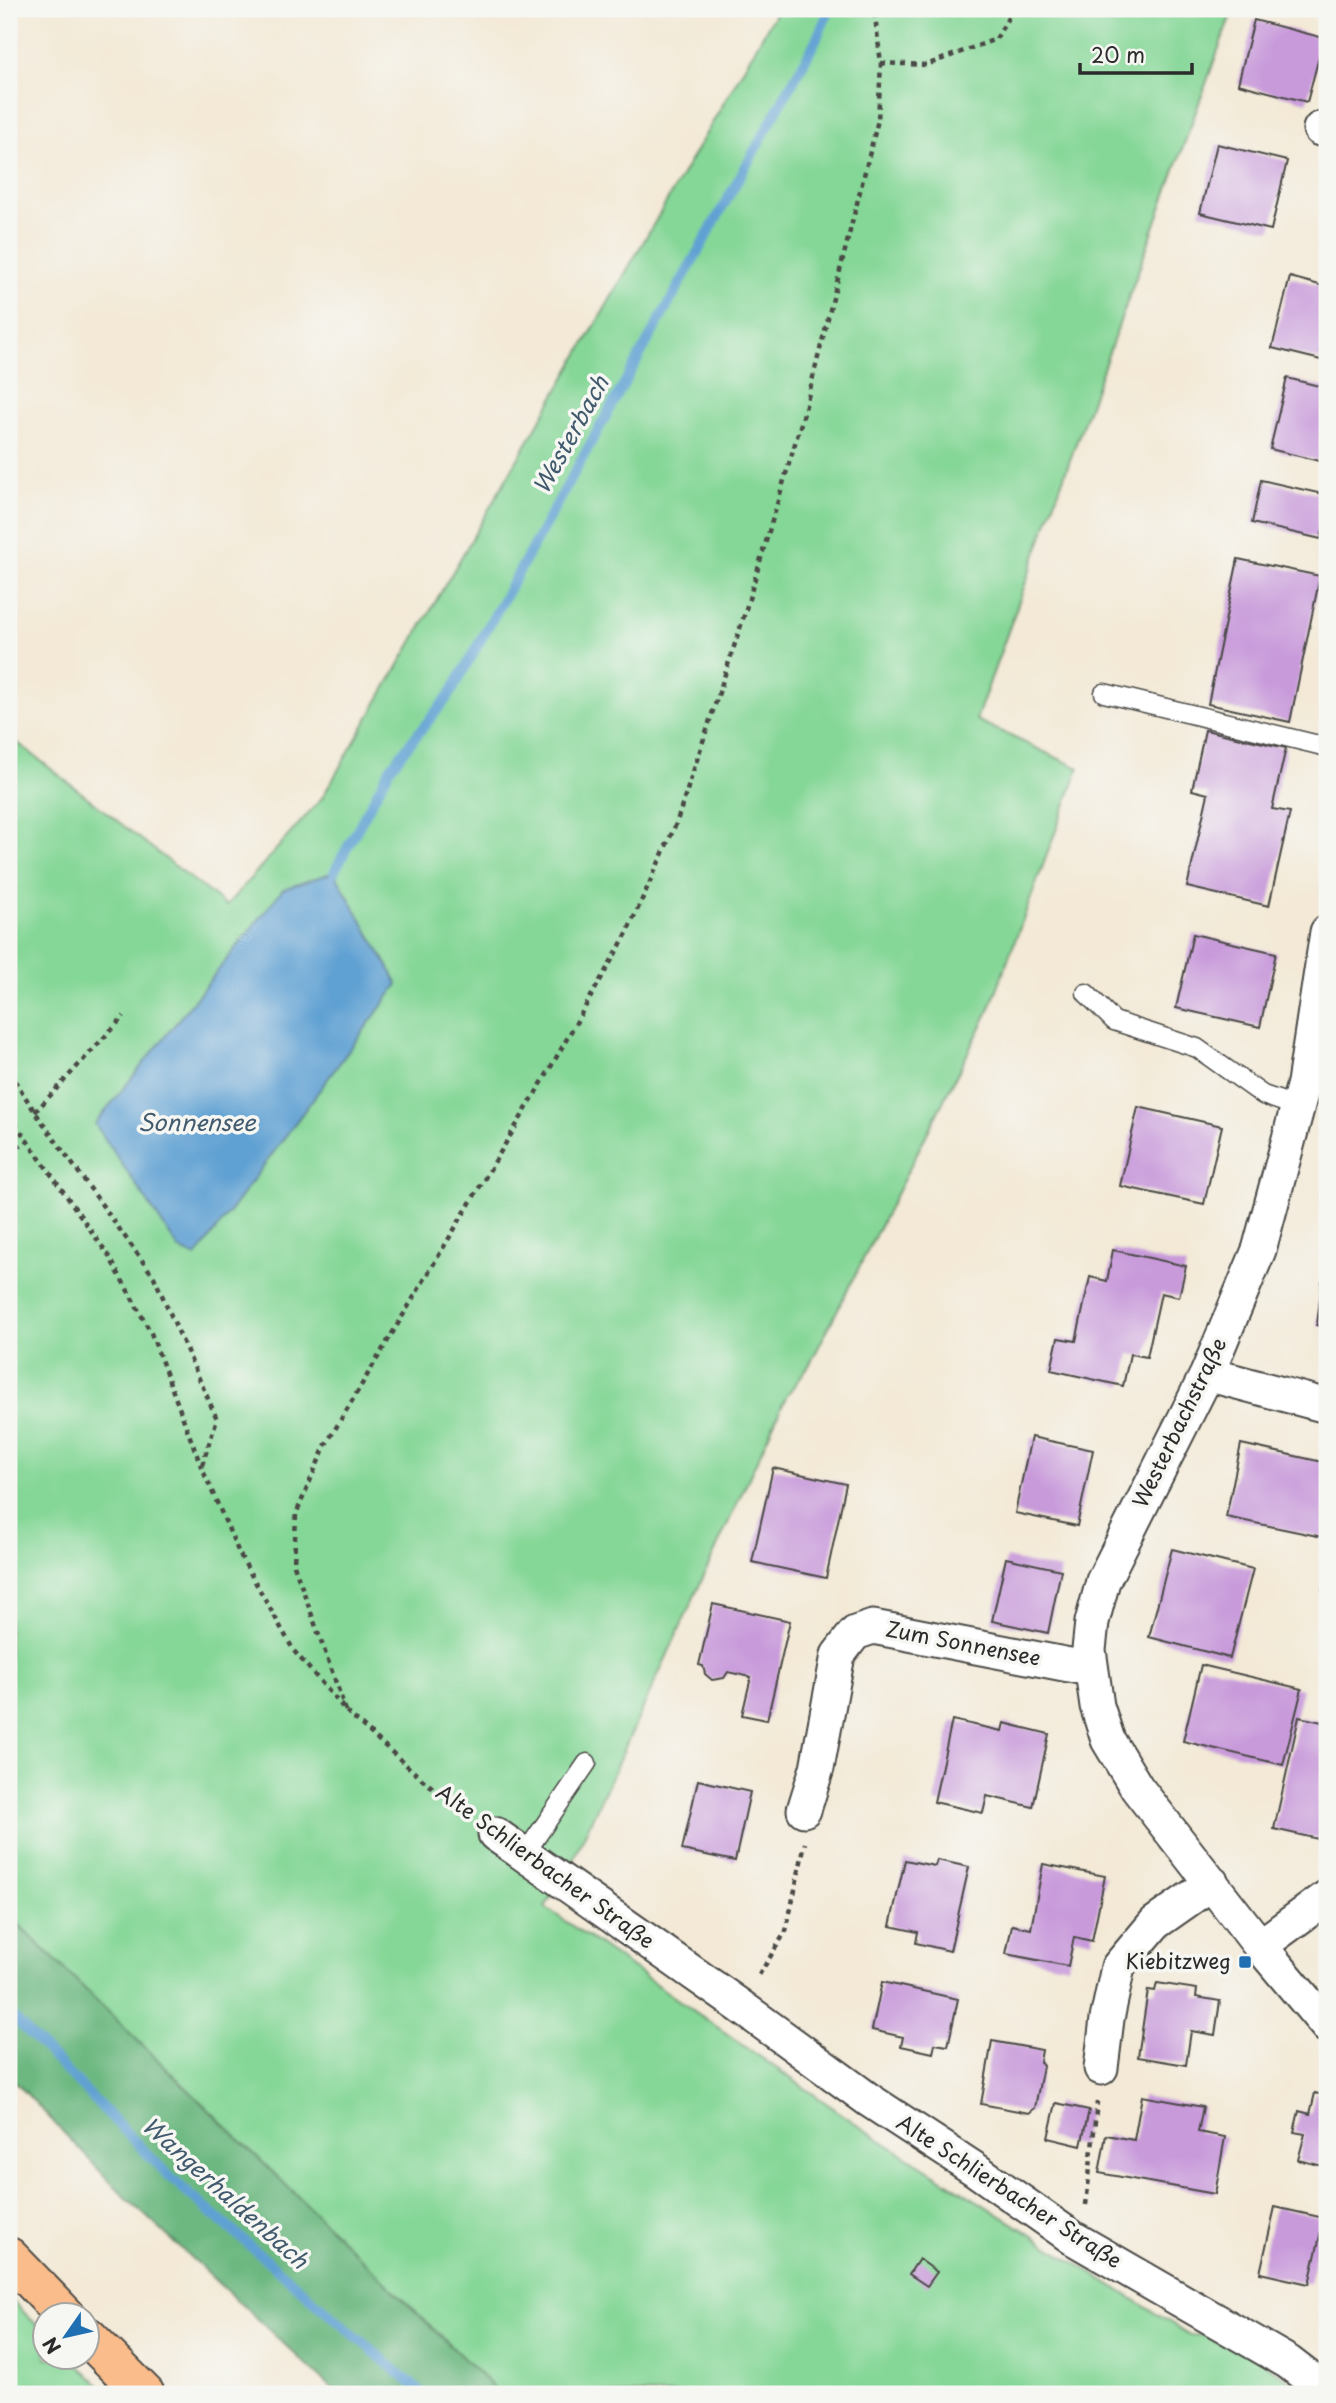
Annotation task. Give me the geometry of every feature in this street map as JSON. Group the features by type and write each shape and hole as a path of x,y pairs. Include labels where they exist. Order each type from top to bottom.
{"main road":[{"path":"9,2257 53,2302"},
{"path":"102,2351 145,2394"}],"street":[{"name":"Westerbachstraße","path":"1327,932 1304,1083 1259,1250 1207,1374 1103,1581 1089,1650 1097,1706 1108,1740 1136,1788 1260,1946 1327,2026"},
{"path":"1207,1374 1327,1406"},
{"name":"Zum Sonnensee","path":"804,1810 817,1768 838,1655 855,1633 873,1627 1090,1669"},
{"name":"Alte Schlierbacher Straße","path":"495,1834 869,2100 1073,2238 1287,2362 1327,2392"},
{"path":"1101,2068 1107,2019 1118,1967 1155,1923 1212,1883"},
{"path":"1260,1946 1327,1897"}],"lane":[{"path":"1104,692 1327,747"},
{"path":"1086,993 1114,1021 1197,1048 1263,1095 1298,1107"},
{"path":"524,1855 587,1763"}],"path":[{"path":"346,1711 294,1565 296,1514 325,1446 544,1079 626,935 676,824 743,619 804,413 877,120 881,63 875,17 870,9"},
{"path":"881,63 926,65 996,39 1013,9"},
{"path":"35,1112 124,1016"},
{"path":"9,1072 154,1277 217,1419 201,1466"},
{"name":"Alte Schlierbacher Straße","path":"9,1115 109,1256 151,1333 201,1466 239,1553 294,1651 346,1711 424,1781 495,1834"},
{"path":"9,1153 28,1141"},
{"path":"763,1969 786,1931 808,1827 804,1810"},
{"path":"1086,2207 1101,2068"}],"green space":[{"path":"778,9 1233,9 976,720 1079,768 989,1011 810,1364 787,1395 568,1871 545,1907 865,2130 1190,2335 1226,2336 1309,2394 500,2394 9,1915 9,736 226,906 322,798"},
{"path":"9,1915 500,2394 338,2394 119,2191 9,2075"},
{"path":"9,2298 32,2320 32,2372 86,2372 110,2394 9,2394"}],"water":[{"name":"Sonnensee","path":"334,872 398,984 196,1257 179,1249 95,1124 283,889"}],"building":[{"path":"1254,20 1324,38 1307,102 1238,84"},
{"path":"1217,144 1287,161 1271,230 1200,213"},
{"path":"1290,277 1327,287 1325,361 1272,348"},
{"path":"1287,378 1327,388 1327,463 1270,449"},
{"path":"1261,480 1327,495 1321,539 1252,523"},
{"path":"1238,559 1320,576 1290,722 1208,704"},
{"path":"1205,730 1286,748 1272,809 1290,812 1269,906 1187,887 1208,794 1192,790"},
{"path":"1193,934 1276,953 1260,1027 1176,1008"},
{"path":"1138,1107 1222,1126 1204,1204 1120,1186"},
{"path":"1113,1250 1186,1266 1179,1297 1161,1293 1147,1357 1130,1354 1123,1386 1051,1370 1058,1338 1076,1341 1090,1277 1107,1281"},
{"path":"1322,1281 1327,1282 1327,1327 1317,1325"},
{"path":"1031,1437 1093,1450 1077,1526 1015,1513"},
{"path":"1241,1444 1327,1463 1327,1538 1226,1517"},
{"path":"773,1468 846,1484 826,1578 752,1562"},
{"path":"1172,1549 1253,1569 1230,1658 1149,1637"},
{"path":"1006,1558 1061,1570 1048,1633 992,1621"},
{"path":"1327,1572 1327,1592 1322,1591"},
{"path":"713,1604 790,1621 767,1720 742,1715 751,1677 728,1672 724,1678 712,1680 705,1674 703,1666 699,1665"},
{"path":"1201,1665 1302,1689 1283,1765 1183,1741"},
{"path":"1299,1717 1327,1723 1327,1841 1274,1829"},
{"path":"952,1720 1002,1731 1004,1723 1049,1734 1033,1807 987,1796 983,1813 934,1802"},
{"path":"698,1780 750,1792 735,1861 682,1850"},
{"path":"905,1860 935,1866 937,1860 969,1867 950,1951 916,1943 918,1932 890,1926"},
{"path":"1043,1864 1105,1876 1092,1941 1074,1937 1068,1966 1006,1954 1012,1925 1031,1929"},
{"path":"882,1982 958,1999 948,2046 935,2044 933,2053 901,2046 903,2037 872,2030"},
{"path":"1157,1983 1197,1989 1196,1997 1220,2001 1215,2035 1191,2031 1186,2065 1138,2057 1148,1990 1155,1991"},
{"path":"992,2041 1042,2050 1040,2062 1043,2066 1035,2108 1029,2113 981,2104"},
{"path":"1315,2093 1327,2096 1327,2167 1298,2160 1305,2134 1294,2132 1299,2111 1310,2114"},
{"path":"1142,2096 1203,2107 1198,2132 1225,2137 1215,2194 1099,2173 1106,2135 1134,2140"},
{"path":"1056,2103 1089,2110 1081,2146 1048,2138"},
{"path":"1275,2207 1324,2218 1309,2284 1260,2273"},
{"path":"919,2259 937,2272 927,2286 909,2274"}],"waterway":[{"name":"Westerbach","path":"334,872 391,767 451,693 813,46 830,9"},
{"name":"Wangerhaldenbach","path":"9,2013 172,2179 423,2394"}],"place":[{"name":"Kiebitzweg","path":"1245,1962"}]}
